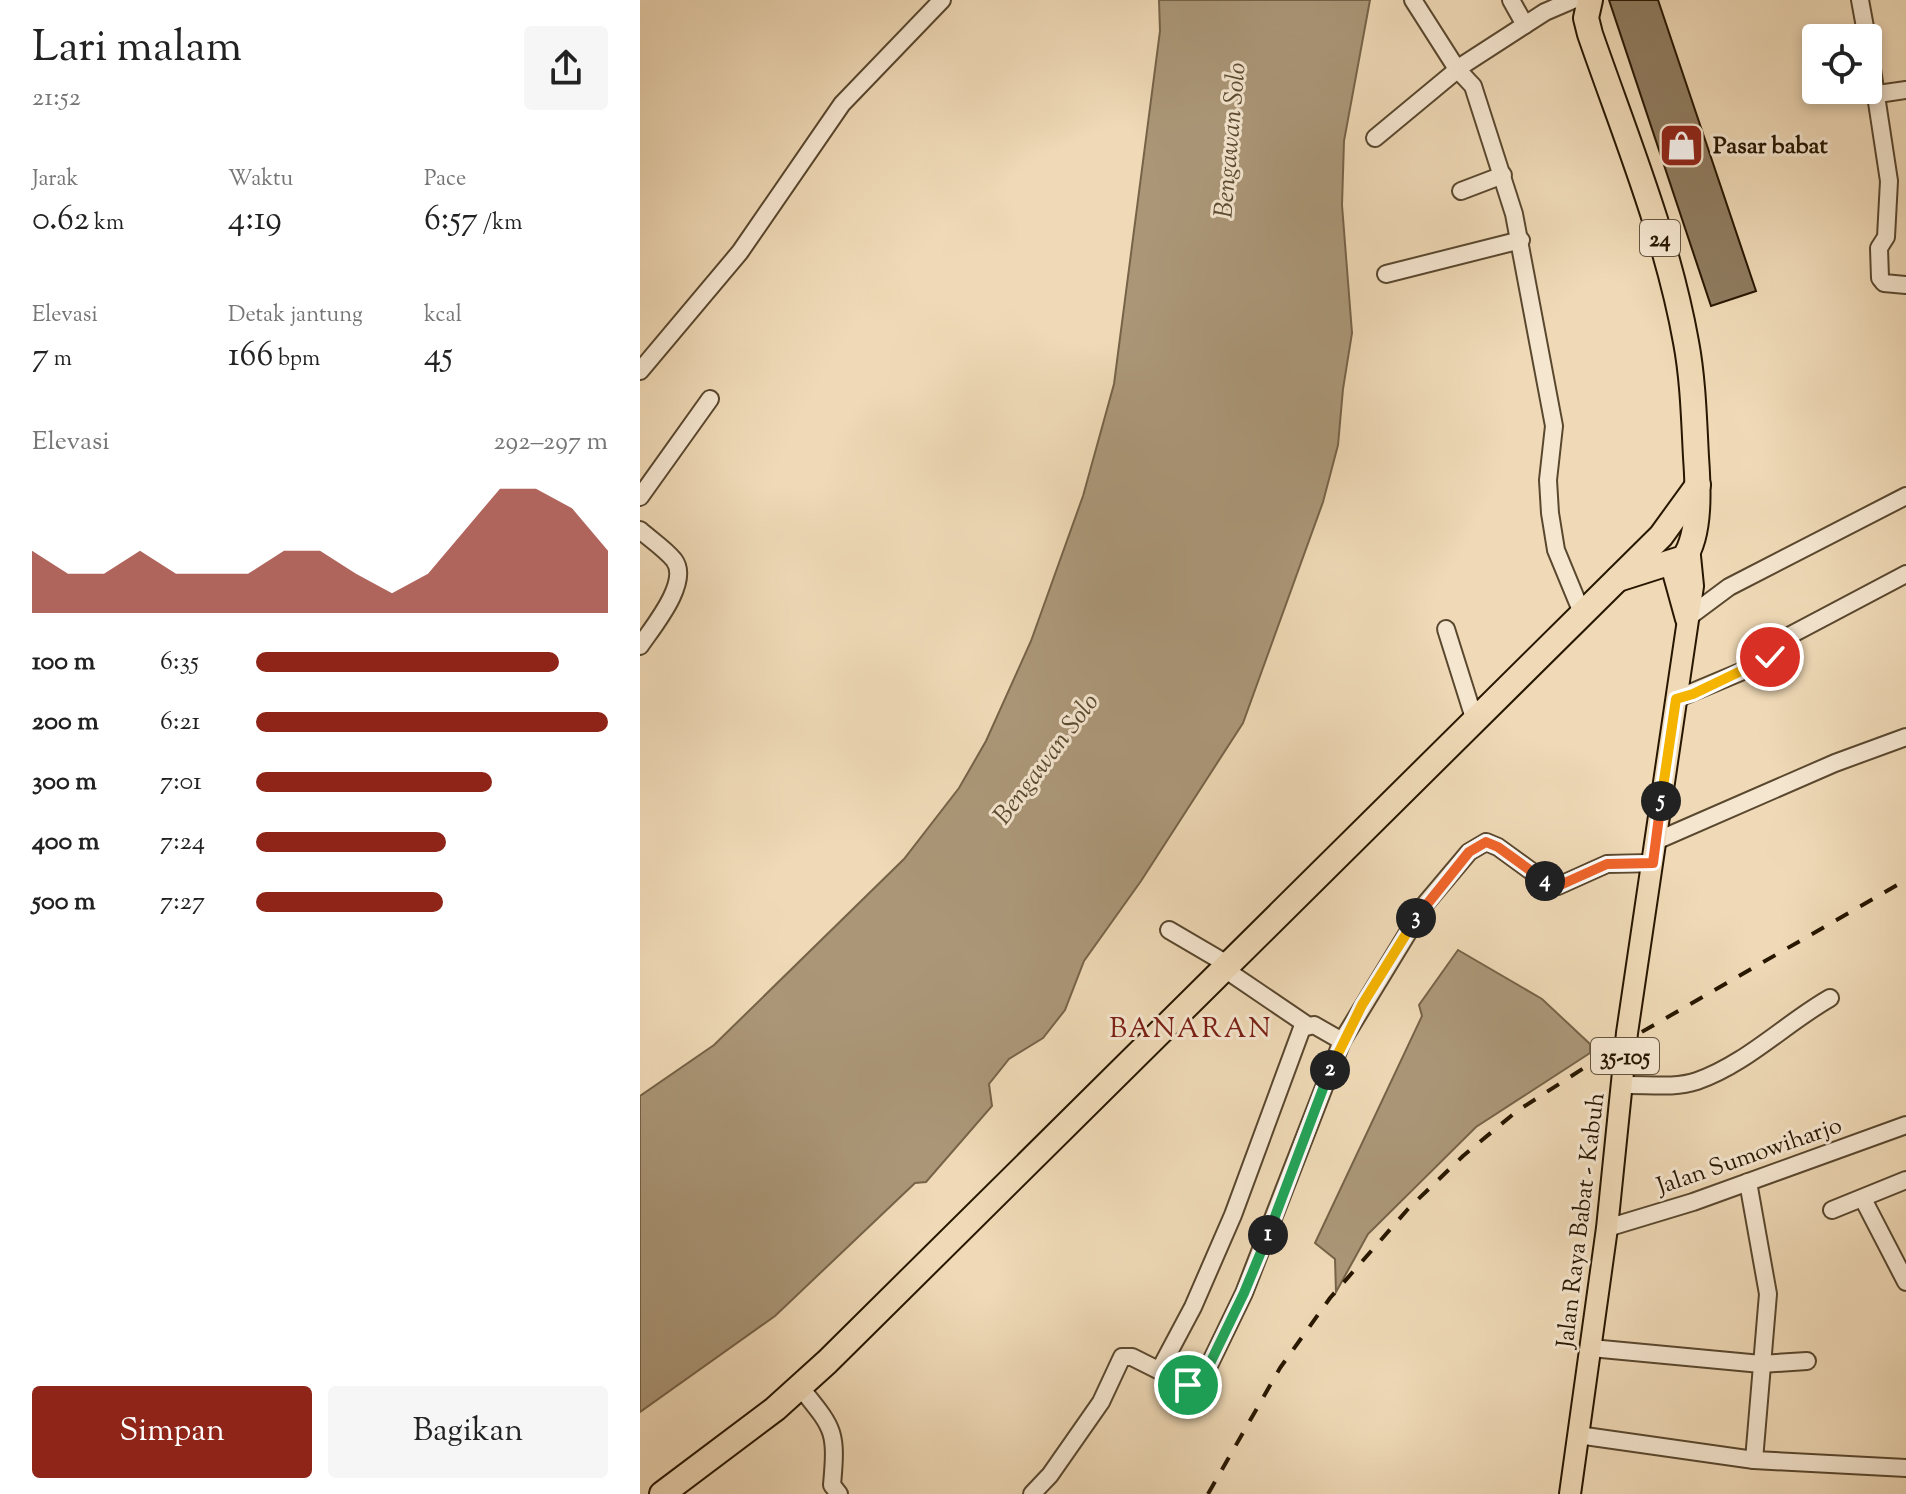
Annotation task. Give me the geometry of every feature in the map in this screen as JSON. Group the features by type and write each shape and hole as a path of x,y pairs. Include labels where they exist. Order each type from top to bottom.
{"highway":[{"name":"24","path":"1590,0 1586,18 1590,34 1677,294 1687,345 1698,485 1689,546"},
{"path":"662,1494 747,1432 800,1387 1661,536 1698,485"},
{"path":"1616,579 1684,558 1689,546 1686,537 1678,531 1669,531 1661,536 1658,551 1670,561"}],"main road":[{"name":"35-105","path":"1686,619 1693,586 1689,546"},
{"name":"35-105","path":"1670,561 1675,589 1686,619"},
{"name":"Jalan Raya Babat - Kabuh","path":"1570,1494 1686,619"}],"street":[{"path":"640,371 740,252 842,104 942,0"},
{"path":"1413,0 1457,69 1473,86 1521,240 1554,426 1548,480 1556,550 1582,613"},
{"path":"1511,0 1525,25"},
{"path":"1375,138 1457,69 1545,12 1573,0"},
{"path":"1860,0 1865,24"},
{"path":"1882,93 1906,90"},
{"path":"1878,104 1879,129 1889,181 1886,237 1879,248 1880,278 1884,283 1906,285"},
{"path":"1461,191 1503,175"},
{"path":"1386,274 1521,240"},
{"path":"640,497 710,399"},
{"path":"1686,619 1729,587 1906,496"},
{"path":"640,530 675,561 678,570 675,591 640,646"},
{"path":"1676,699 1762,663 1774,654 1783,639 1906,574"},
{"path":"1446,629 1474,718"},
{"path":"1656,841 1835,763 1906,737"},
{"path":"1032,1494 1050,1475 1101,1402 1122,1357 1132,1357 1188,1385 1200,1384 1244,1293 1342,1041 1426,903 1469,852 1486,842 1498,847 1549,884 1558,886 1607,864 1653,863"},
{"path":"1169,930 1307,1025 1320,1027 1342,1041"},
{"path":"1622,1085 1662,1086 1696,1081 1736,1062 1830,998"},
{"path":"1160,1369 1193,1307 1233,1215 1300,1031 1307,1025"},
{"name":"Jalan Sumowiharjo","path":"1607,1228 1748,1182 1906,1125"},
{"path":"1832,1210 1906,1180"},
{"path":"1748,1182 1768,1294 1754,1460"},
{"path":"1863,1199 1906,1282"},
{"path":"1591,1348 1761,1364 1807,1361"},
{"path":"800,1387 831,1426 836,1445 832,1485 839,1494"},
{"path":"1578,1435 1754,1460 1906,1468"}],"water":[{"name":"Bengawan Solo","path":"1159,0 1370,0 1344,141 1342,205 1352,333 1338,445 1323,502 1243,723 1141,881 1084,961 1065,1010 1043,1038 1009,1059 989,1084 992,1106 926,1182 915,1183 775,1316 640,1412 640,1096 714,1045 904,859 959,788 986,741 1031,641 1083,496 1114,384 1160,31"},
{"path":"1458,950 1542,999 1590,1044 1590,1053 1476,1127 1368,1234 1336,1292 1335,1259 1315,1243 1422,1016 1419,1005"}],"building":[{"name":"Pasar babat","path":"1609,0 1658,0 1756,291 1711,306"}],"railway":[{"path":"1208,1494 1280,1368 1330,1298 1408,1209 1463,1156 1517,1111 1626,1041 1906,880"}],"place":[{"name":"Pasar babat","path":"1682,145"}],"district":[{"name":"BANARAN","path":"1191,1027"}],"route":[{"path":"1188,1385 1200,1384 1244,1293 1342,1041 1426,903 1469,852 1486,842 1498,847 1549,884 1558,886 1590,869 1607,864 1653,863 1676,699 1770,657"}]}
